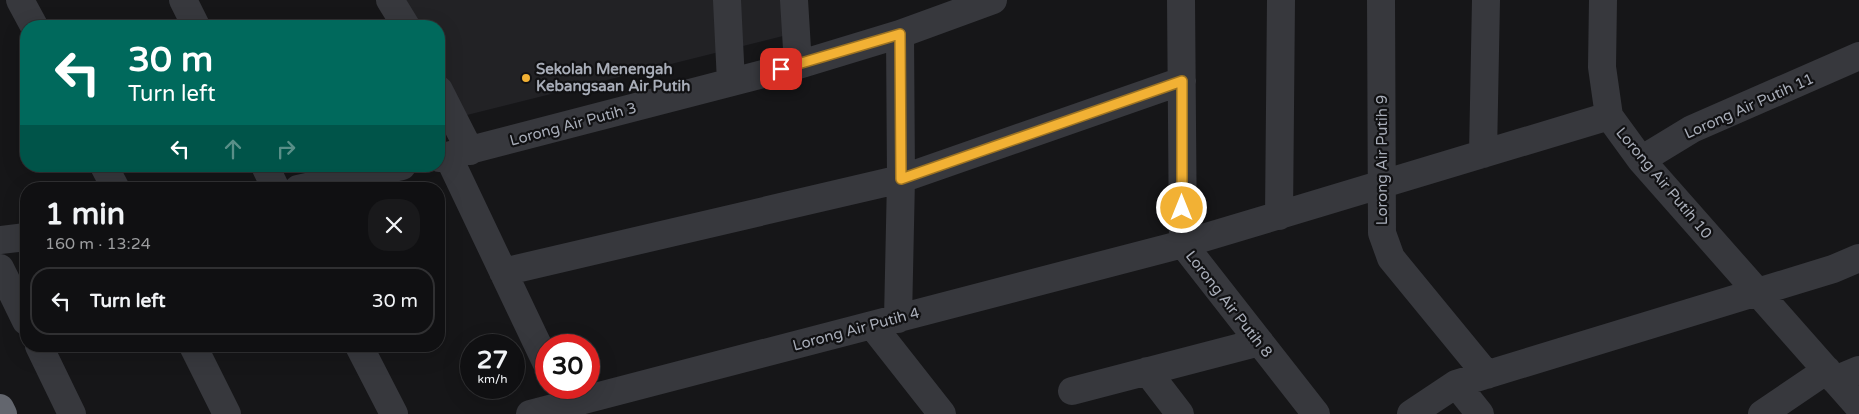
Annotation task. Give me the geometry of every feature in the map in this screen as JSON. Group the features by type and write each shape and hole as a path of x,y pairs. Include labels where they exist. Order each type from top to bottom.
{"highway":[{"path":"0,408 3,414"}],"street":[{"path":"20,0 31,20"},
{"path":"184,0 193,20"},
{"path":"390,0 402,20"},
{"path":"727,0 731,82"},
{"path":"794,0 798,65"},
{"name":"Lorong Air Putih 3","path":"452,155 798,65 900,34 993,0"},
{"name":"Lorong Air Putih 8","path":"1181,0 1182,244 1316,414"},
{"path":"1279,216 1281,0"},
{"name":"Lorong Air Putih 9","path":"1381,0 1382,233 1391,258 1487,375"},
{"path":"1484,154 1486,0"},
{"name":"Lorong Air Putih 10","path":"1603,0 1602,67 1609,116 1642,160 1758,291 1841,373 1859,407"},
{"path":"898,318 901,179 900,34"},
{"name":"Lorong Air Putih 11","path":"1642,160 1692,129 1859,56"},
{"path":"503,272 901,179 1182,81"},
{"name":"Lorong Air Putih 4","path":"530,414 567,402 872,326 1182,244 1609,116"},
{"path":"445,120 452,155 503,272 535,339"},
{"path":"330,182 375,172"},
{"path":"0,240 20,237"},
{"path":"1411,414 1456,384 1833,269 1859,258"},
{"path":"0,268 20,309"},
{"path":"872,326 929,410"},
{"path":"1072,391 1260,342"},
{"path":"42,352 72,414"},
{"path":"197,352 227,414"},
{"path":"362,352 394,414"},
{"path":"1147,371 1180,414"},
{"path":"1762,414 1841,373"},
{"path":"1456,384 1480,414"}],"shaded area":[{"name":"Sekolah Menengah Kebangsaan Air Putih","path":"377,0 785,0 787,35 445,120 445,20 386,20"}],"place":[{"name":"Sekolah Menengah Kebangsaan Air Putih","path":"526,78"}],"route":[{"path":"781,69 900,34 901,179 1182,81 1182,208"}]}
